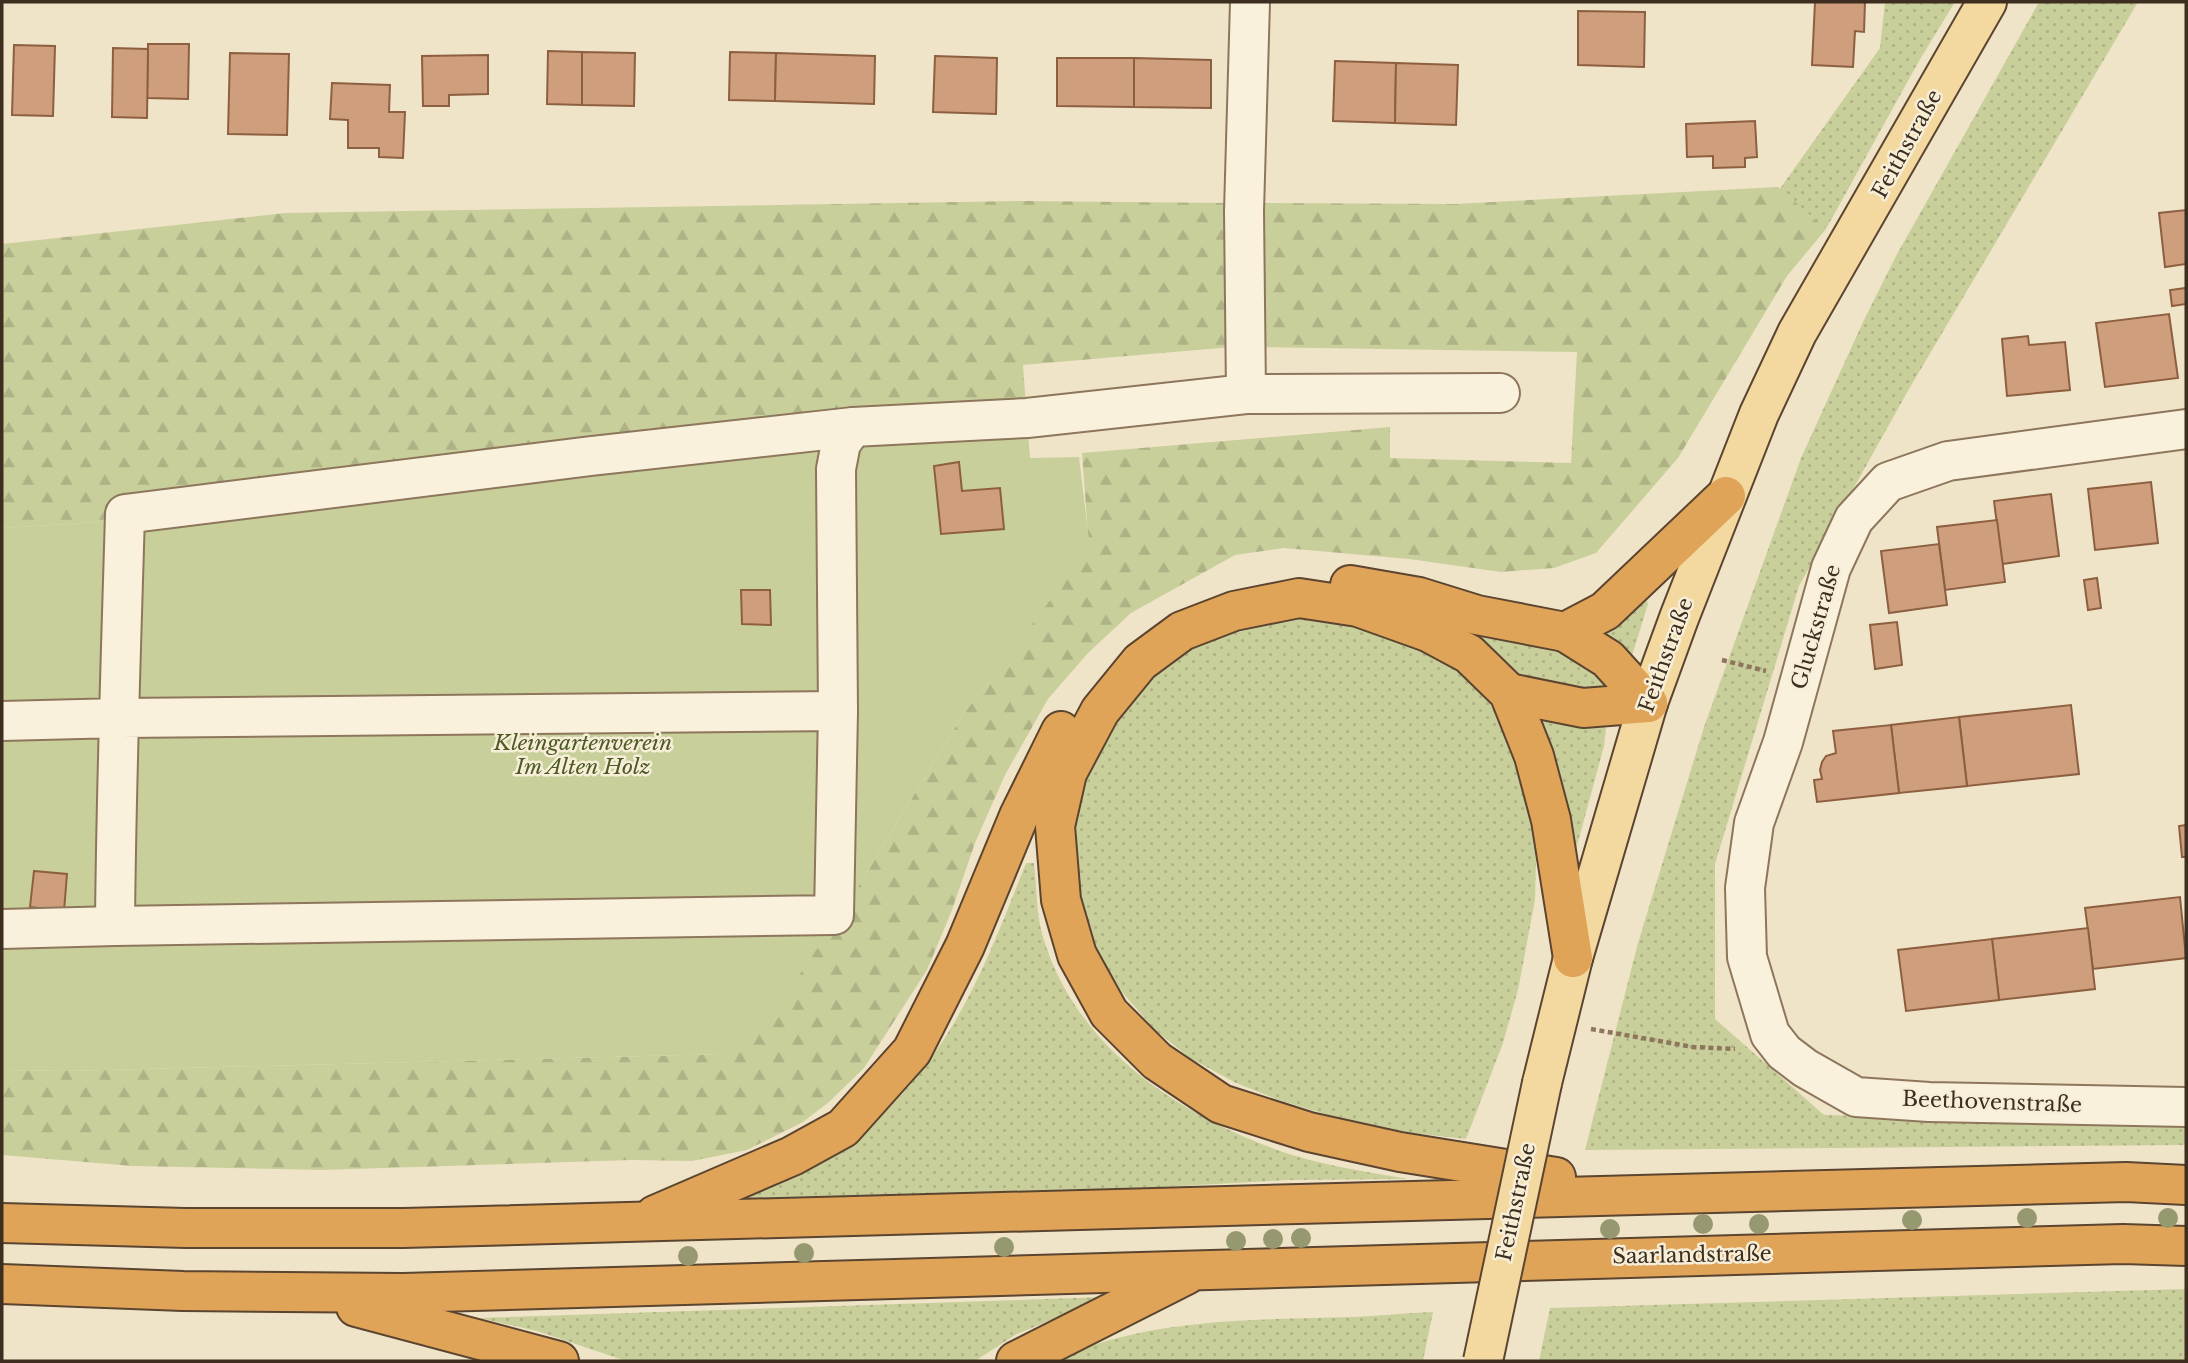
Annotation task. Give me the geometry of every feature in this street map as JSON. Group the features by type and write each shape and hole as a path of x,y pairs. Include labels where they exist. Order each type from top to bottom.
{"highway":[{"path":"1565,632 1605,611 1726,496"},
{"path":"636,1224 792,1156 842,1128 912,1051 965,946 1019,816 1061,731 1097,681 1137,640 1176,618 1225,596 1299,580 1419,597 1477,615 1565,632 1608,659 1648,703"},
{"path":"1573,958 1551,820 1534,756 1509,693 1469,654 1428,632 1358,607 1299,598 1234,611 1182,631 1132,671 1100,711 1067,773 1055,826 1061,900 1077,955 1109,1013 1157,1061 1221,1104 1309,1132 1400,1152 1658,1193"},
{"path":"1509,693 1583,708 1648,703"},
{"path":"2,1223 186,1228 636,1224 1658,1193 2126,1182 2186,1185"},
{"name":"Saarlandstraße","path":"297,1291 403,1293 2123,1244 2186,1246"},
{"path":"1016,1361 1198,1269"},
{"path":"2,1284 297,1291 559,1361"}],"main road":[{"name":"Feithstraße","path":"1483,1361 1542,1083 1573,958 1648,703 1759,414 1797,334 1987,2"}],"street":[{"path":"1246,394 1244,211 1250,2"},
{"path":"115,926 116,770 120,718 125,514 592,456 853,427 1027,418 1246,394 1500,393"},
{"path":"2,929 834,915 838,711 835,469 841,443 853,427"},
{"name":"Gluckstraße","path":"1805,1068 1784,1052 1770,1034 1747,957 1745,888 1754,823 1783,742 1831,568 1854,519 1888,482 1948,461 2186,429"},
{"path":"2,721 838,711"},
{"name":"Beethovenstraße","path":"1805,1068 1856,1097 2186,1107"}],"path":[{"path":"1610,1032 1693,1047"}],"green space":[{"path":"1885,2 1955,2 1919,61 1826,229 1779,190 1880,48"},
{"path":"2039,2 2138,2 1909,389 1799,586 1715,864 1715,1019 1824,1115 2186,1124 2186,1145 1585,1150 1638,943 1704,727 1801,458 1896,256"},
{"path":"1778,187 1826,229 1787,276 1678,458 1596,553 1554,568 1501,572 1409,559 1284,548 1235,555 1131,613 1088,653 1048,699 1005,775 975,843 952,910 927,970 864,1068 829,1102 803,1122 747,1150 692,1161 631,1160 321,1170 133,1166 2,1155 2,1070 67,1071 725,1054 756,1037 848,903 962,716 1089,548 1082,453 1390,427 1390,458 1571,463 1577,352 1257,347 1261,203 1455,204"},
{"path":"1022,201 1230,203 1232,347 1023,365 1026,406 112,521 2,528 2,244 285,213"},
{"name":"Kleingartenverein Im Alten Holz","path":"1026,406 1030,458 1079,457 1090,548 962,716 848,903 757,1037 725,1054 67,1071 2,1070 2,528 112,521"},
{"path":"1643,599 1648,604 1631,659 1598,632"},
{"path":"1302,611 1387,625 1461,670 1488,701 1511,735 1533,814 1535,900 1518,990 1503,1043 1466,1139 1411,1133 1328,1115 1236,1083 1190,1058 1155,1030 1123,993 1097,954 1079,912 1071,873 1076,787 1111,712 1193,639"},
{"path":"1484,631 1537,644 1570,656 1598,676 1610,690 1609,694 1518,682 1479,640 1478,633"},
{"path":"1541,722 1605,725 1606,728 1604,746 1575,853"},
{"path":"1026,863 1034,863 1041,928 1058,976 1079,1011 1105,1043 1134,1070 1167,1095 1202,1116 1277,1150 1325,1164 1407,1179 1288,1180 1160,1187 746,1199 845,1148 875,1122 914,1081 971,993"},
{"path":"2186,1289 2186,1360 1539,1361 1550,1308"},
{"path":"1106,1297 1015,1335 975,1361 626,1361 537,1331 479,1318"},
{"path":"1433,1312 1423,1361 1054,1361 1125,1336 1200,1324"}],"building":[{"path":"1815,2 1865,2 1864,32 1855,31 1853,67 1812,65"},
{"path":"1578,11 1645,12 1644,67 1578,65"},
{"path":"148,44 189,44 188,99 147,98"},
{"path":"14,45 55,46 53,116 12,115"},
{"path":"113,48 148,49 147,118 112,117"},
{"path":"548,51 582,52 582,105 547,104"},
{"path":"582,52 635,53 634,106 582,105"},
{"path":"730,52 776,53 775,101 729,100"},
{"path":"230,53 289,54 287,135 228,134"},
{"path":"776,53 875,56 874,104 775,101"},
{"path":"488,55 488,94 449,95 449,106 423,106 422,56"},
{"path":"935,56 997,58 996,114 933,112"},
{"path":"1057,58 1134,58 1134,107 1057,106"},
{"path":"1134,58 1211,60 1211,108 1134,107"},
{"path":"1335,61 1396,63 1395,123 1333,121"},
{"path":"1396,63 1458,65 1456,125 1395,123"},
{"path":"332,83 390,85 389,112 405,112 403,158 379,157 379,148 348,148 348,120 330,119"},
{"path":"1755,121 1757,157 1745,158 1745,167 1713,168 1713,156 1687,157 1686,124"},
{"path":"2186,210 2186,264 2165,267 2159,213"},
{"path":"2186,288 2186,304 2172,306 2170,290"},
{"path":"2169,314 2178,378 2105,387 2096,323"},
{"path":"2028,336 2029,345 2065,342 2070,390 2007,396 2002,339"},
{"path":"959,462 962,491 1000,488 1004,529 941,534 934,466"},
{"path":"2151,482 2158,543 2095,550 2088,489"},
{"path":"2051,494 2059,556 2002,564 1994,501"},
{"path":"1997,520 2005,582 1945,590 1937,527"},
{"path":"1939,544 1947,605 1889,613 1881,551"},
{"path":"2097,578 2101,608 2088,610 2084,580"},
{"path":"741,590 770,590 771,625 742,624"},
{"path":"1897,622 1902,665 1875,669 1870,625"},
{"path":"2071,705 2079,774 1967,786 1959,717"},
{"path":"1959,717 1967,786 1899,793 1891,725"},
{"path":"1891,725 1899,793 1817,802 1814,780 1822,779 1820,770 1826,756 1836,753 1833,731"},
{"path":"2186,825 2186,857 2182,857 2179,826"},
{"path":"34,871 67,874 64,911 30,907"},
{"path":"2180,897 2186,958 2093,969 2085,908"},
{"path":"2088,928 2095,989 1999,1000 1992,939"},
{"path":"1992,939 1999,1000 1906,1011 1898,950"}]}
